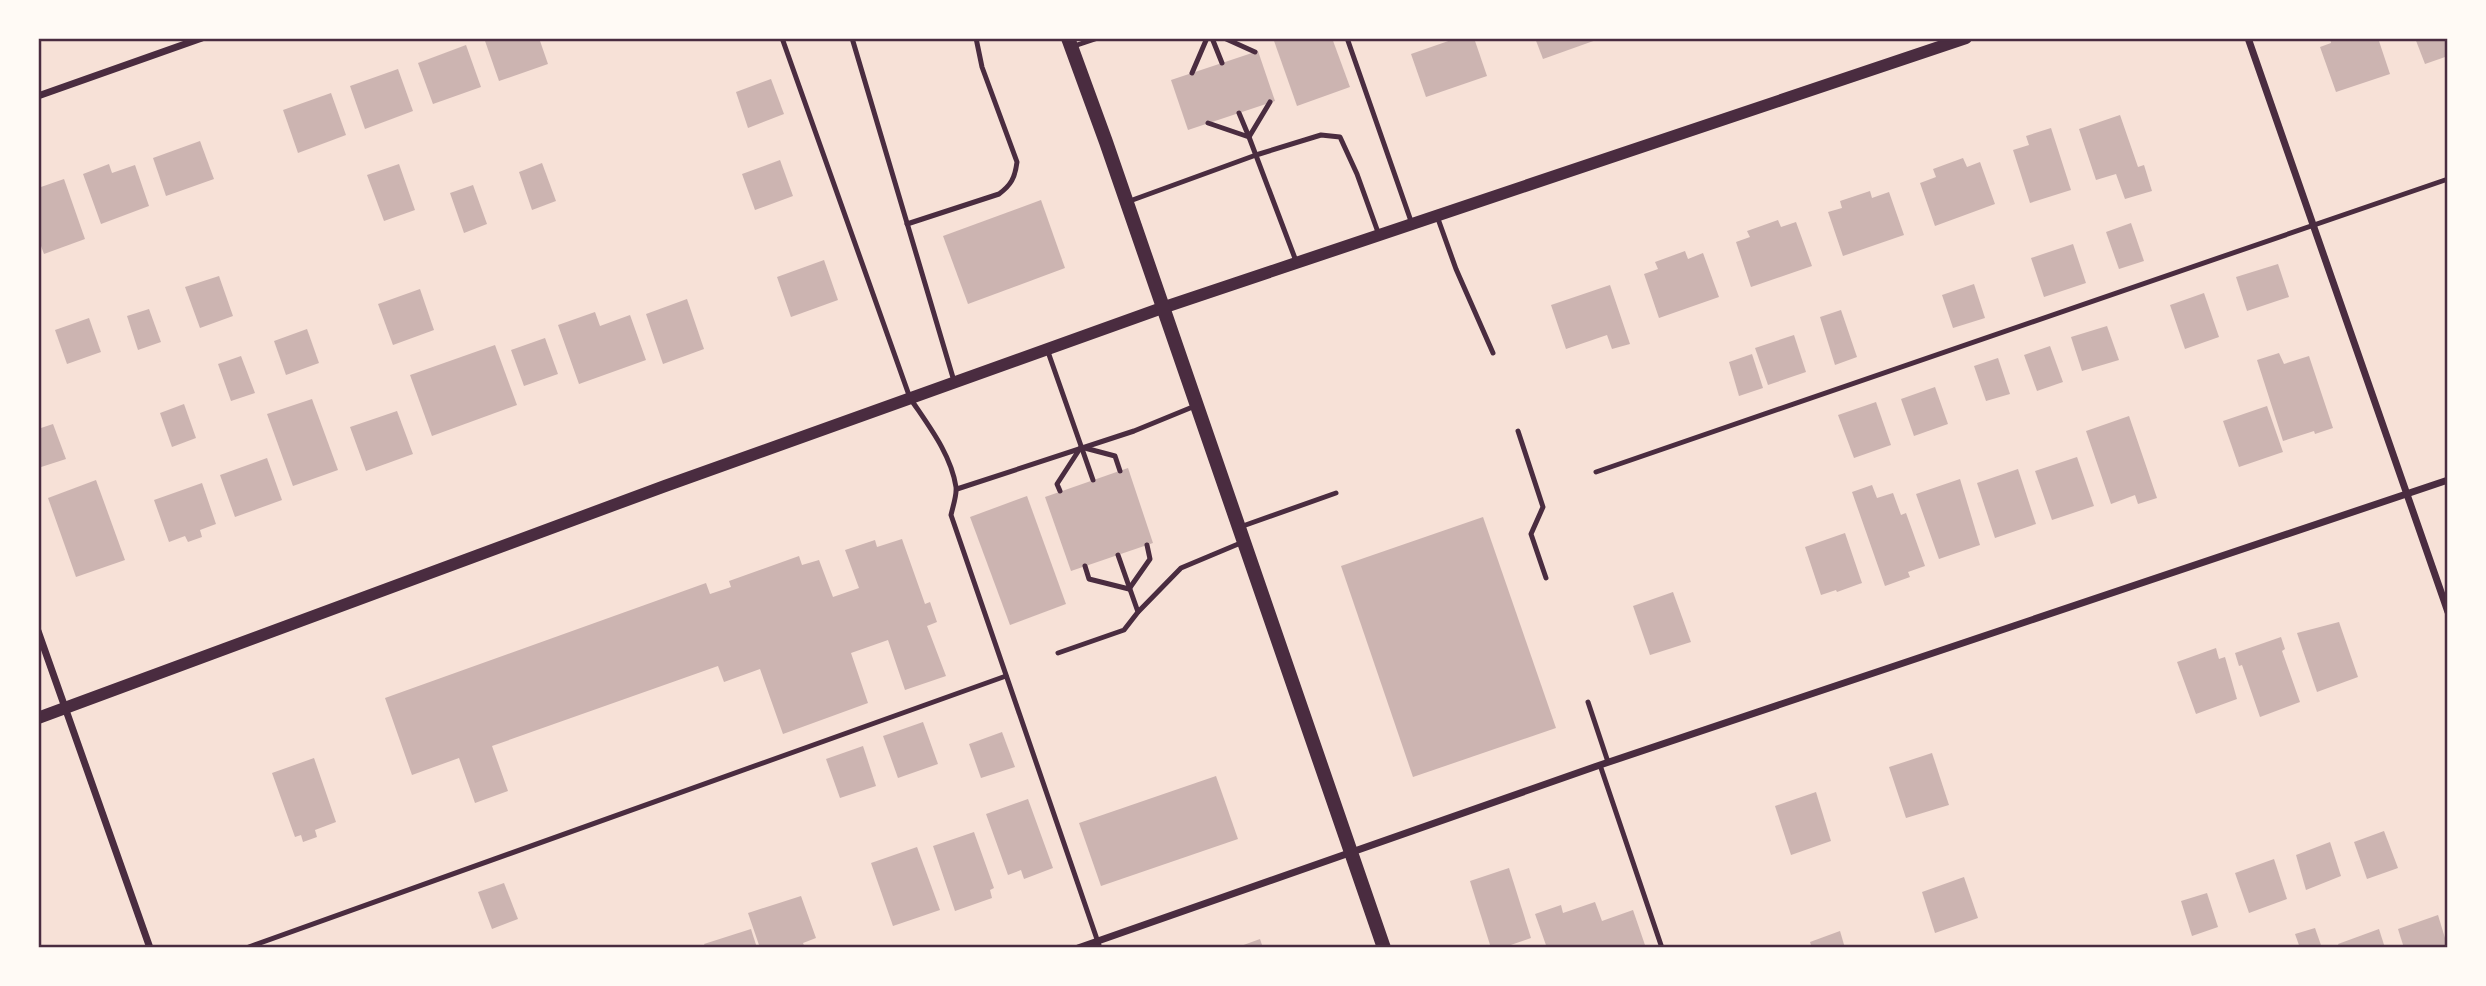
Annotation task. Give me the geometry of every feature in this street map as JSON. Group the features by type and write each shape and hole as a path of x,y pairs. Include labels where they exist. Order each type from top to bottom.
{"main road":[{"path":"1069,43 1384,947"}],"street":[{"path":"38,96 202,38"},
{"path":"38,718 665,486 1162,308 1966,38"},
{"path":"2248,38 2448,612"},
{"path":"1078,947 1099,944 1350,851 1604,763 2448,480"},
{"path":"38,631 150,947"}],"lane":[{"path":"782,38 910,398 940,443 957,489 951,515 1099,944"},
{"path":"852,38 955,383"},
{"path":"907,224 999,194 1010,186 1015,177 1017,162 982,67 976,38"},
{"path":"1069,43 1098,38"},
{"path":"1210,38 1222,63"},
{"path":"1192,73 1210,38"},
{"path":"1224,38 1255,52"},
{"path":"1347,38 1412,224"},
{"path":"1249,138 1270,102"},
{"path":"1239,113 1297,263"},
{"path":"1208,123 1249,138"},
{"path":"1126,202 1255,155 1321,135 1340,138 1357,174 1379,235"},
{"path":"1596,472 2448,179"},
{"path":"1437,215 1456,269 1493,353"},
{"path":"1047,349 1093,480"},
{"path":"957,489 1134,430 1196,405"},
{"path":"1518,431 1543,507 1531,534 1546,578"},
{"path":"1081,447 1115,456 1120,471"},
{"path":"1060,491 1057,484 1081,447"},
{"path":"1058,653 1124,630 1181,568 1241,535 1336,494"},
{"path":"1129,589 1150,559 1147,545"},
{"path":"1118,555 1138,612"},
{"path":"1085,566 1088,579 1129,589"},
{"path":"246,947 1006,676"},
{"path":"1588,702 1604,763 1662,947"}],"building":[{"path":"484,38 539,38 548,64 499,81"},
{"path":"1273,38 1332,38 1350,87 1297,106"},
{"path":"1457,38 1474,38 1487,76 1426,97 1411,54"},
{"path":"1535,38 1599,38 1599,39 1543,59"},
{"path":"2330,38 2378,38 2390,74 2336,92 2320,47 2331,43"},
{"path":"2415,38 2448,38 2448,56 2425,64"},
{"path":"466,45 481,87 433,104 418,63"},
{"path":"1258,51 1275,101 1188,130 1171,80"},
{"path":"398,69 413,111 365,129 350,86"},
{"path":"771,79 784,114 748,128 736,92"},
{"path":"331,93 346,135 298,153 283,110"},
{"path":"2120,115 2138,167 2144,165 2152,191 2125,199 2116,174 2096,180 2079,129"},
{"path":"2051,128 2071,190 2030,203 2013,150 2029,145 2026,136"},
{"path":"200,141 214,179 166,196 153,158"},
{"path":"1963,158 1967,167 1980,162 1995,204 1935,226 1920,183 1936,177 1933,169"},
{"path":"780,160 793,196 755,210 742,174"},
{"path":"542,163 556,201 532,210 519,172"},
{"path":"109,164 112,173 135,165 149,206 101,224 83,174"},
{"path":"399,164 415,210 384,221 367,175"},
{"path":"64,179 85,239 44,254 38,238 38,188"},
{"path":"473,185 487,224 464,233 450,193"},
{"path":"1870,191 1872,198 1889,192 1904,235 1843,256 1828,212 1842,208 1840,201"},
{"path":"1041,200 1065,268 968,304 943,236"},
{"path":"1778,220 1781,227 1796,222 1812,266 1751,287 1736,242 1750,237 1747,231"},
{"path":"2131,223 2144,261 2119,269 2106,232"},
{"path":"2073,244 2086,283 2044,297 2031,258"},
{"path":"1685,251 1688,259 1703,253 1719,297 1659,318 1644,274 1658,269 1655,262"},
{"path":"824,260 838,300 791,317 777,277"},
{"path":"2278,264 2289,297 2247,311 2236,277"},
{"path":"219,276 233,316 200,328 185,287"},
{"path":"1974,284 1985,318 1953,328 1942,295"},
{"path":"1610,285 1630,344 1612,349 1607,335 1566,349 1551,305"},
{"path":"420,289 434,330 393,345 378,304"},
{"path":"2204,293 2219,337 2185,349 2170,305"},
{"path":"687,299 704,349 663,364 646,314"},
{"path":"149,309 161,342 138,350 127,316"},
{"path":"1841,310 1857,357 1835,365 1820,317"},
{"path":"595,312 600,326 630,315 646,360 579,384 558,325"},
{"path":"89,318 101,352 67,364 55,330"},
{"path":"2107,326 2119,360 2082,371 2071,337"},
{"path":"307,329 319,363 286,375 274,341"},
{"path":"1794,335 1806,372 1768,385 1755,348"},
{"path":"545,338 558,374 524,386 511,350"},
{"path":"495,345 517,405 432,436 410,375"},
{"path":"2050,346 2063,382 2037,391 2024,355"},
{"path":"2279,353 2284,364 2309,356 2333,428 2283,441 2257,360"},
{"path":"1752,354 1763,388 1739,396 1729,362"},
{"path":"241,356 255,393 231,401 218,364"},
{"path":"1998,358 2010,394 1986,401 1974,366"},
{"path":"1935,387 1948,424 1914,436 1901,399"},
{"path":"312,399 338,470 293,486 267,414"},
{"path":"1876,402 1891,445 1854,458 1838,415"},
{"path":"184,404 196,438 172,447 160,413"},
{"path":"2267,406 2283,452 2239,467 2223,421"},
{"path":"397,411 413,454 366,471 350,427"},
{"path":"2129,416 2157,498 2138,504 2135,495 2111,504 2086,431"},
{"path":"53,424 66,459 38,468 38,429"},
{"path":"2077,457 2094,506 2052,520 2035,471"},
{"path":"267,458 282,500 235,517 220,475"},
{"path":"1128,468 1153,543 1071,571 1045,497"},
{"path":"2018,469 2036,524 1995,538 1977,483"},
{"path":"1960,479 1980,545 1939,559 1916,494"},
{"path":"96,480 125,560 76,577 48,498"},
{"path":"202,483 216,524 200,530 202,537 188,542 185,536 169,542 154,500"},
{"path":"1872,485 1877,498 1893,493 1901,515 1906,513 1925,566 1908,572 1910,577 1885,586 1852,492"},
{"path":"1027,496 1066,604 1010,625 970,517"},
{"path":"1483,517 1556,728 1413,777 1341,566"},
{"path":"1845,533 1862,583 1821,595 1805,547"},
{"path":"902,539 925,604 930,602 937,622 927,626 946,676 905,690 888,640 851,653 868,703 783,734 760,669 724,682 718,666 492,746 508,791 475,803 459,758 412,775 385,698 706,583 710,594 731,587 729,581 799,556 802,565 819,560 833,597 859,588 845,550 875,540 877,547"},
{"path":"1673,592 1691,642 1650,655 1633,606"},
{"path":"2339,622 2358,677 2317,692 2297,633"},
{"path":"2281,637 2285,649 2282,651 2300,702 2260,717 2242,665 2239,666 2235,653"},
{"path":"2216,648 2219,659 2225,657 2237,699 2196,714 2177,662"},
{"path":"923,722 938,764 898,778 883,736"},
{"path":"1002,732 1015,767 981,778 969,744"},
{"path":"863,746 876,786 840,798 826,759"},
{"path":"1932,753 1949,805 1906,818 1889,767"},
{"path":"314,758 336,822 315,830 317,837 303,842 301,835 295,837 272,773"},
{"path":"1216,776 1238,839 1101,886 1079,823"},
{"path":"1816,792 1831,841 1791,855 1775,806"},
{"path":"1028,799 1053,868 1024,879 1021,870 1008,875 986,814"},
{"path":"2384,831 2398,868 2367,879 2354,842"},
{"path":"974,832 994,888 990,890 992,898 955,911 933,846"},
{"path":"2330,842 2341,876 2306,890 2296,855"},
{"path":"917,847 940,910 893,926 871,863"},
{"path":"2274,859 2287,899 2249,913 2235,873"},
{"path":"1509,868 1531,938 1502,948 1491,948 1470,881"},
{"path":"1964,877 1978,918 1935,933 1922,892"},
{"path":"504,883 518,919 492,929 478,892"},
{"path":"2207,893 2218,927 2192,936 2181,901"},
{"path":"801,896 816,938 803,943 805,948 760,948 748,913"},
{"path":"1595,902 1602,921 1633,910 1646,948 1547,948 1535,914 1561,905 1563,913"},
{"path":"2438,915 2448,948 2404,948 2398,929"},
{"path":"2315,928 2322,948 2300,948 2295,934"},
{"path":"751,929 757,948 706,948 704,944"},
{"path":"2379,929 2385,948 2340,948 2338,944"},
{"path":"1840,931 1845,948 1812,948 1810,942"},
{"path":"1260,939 1263,948 1238,948 1238,947"}]}
